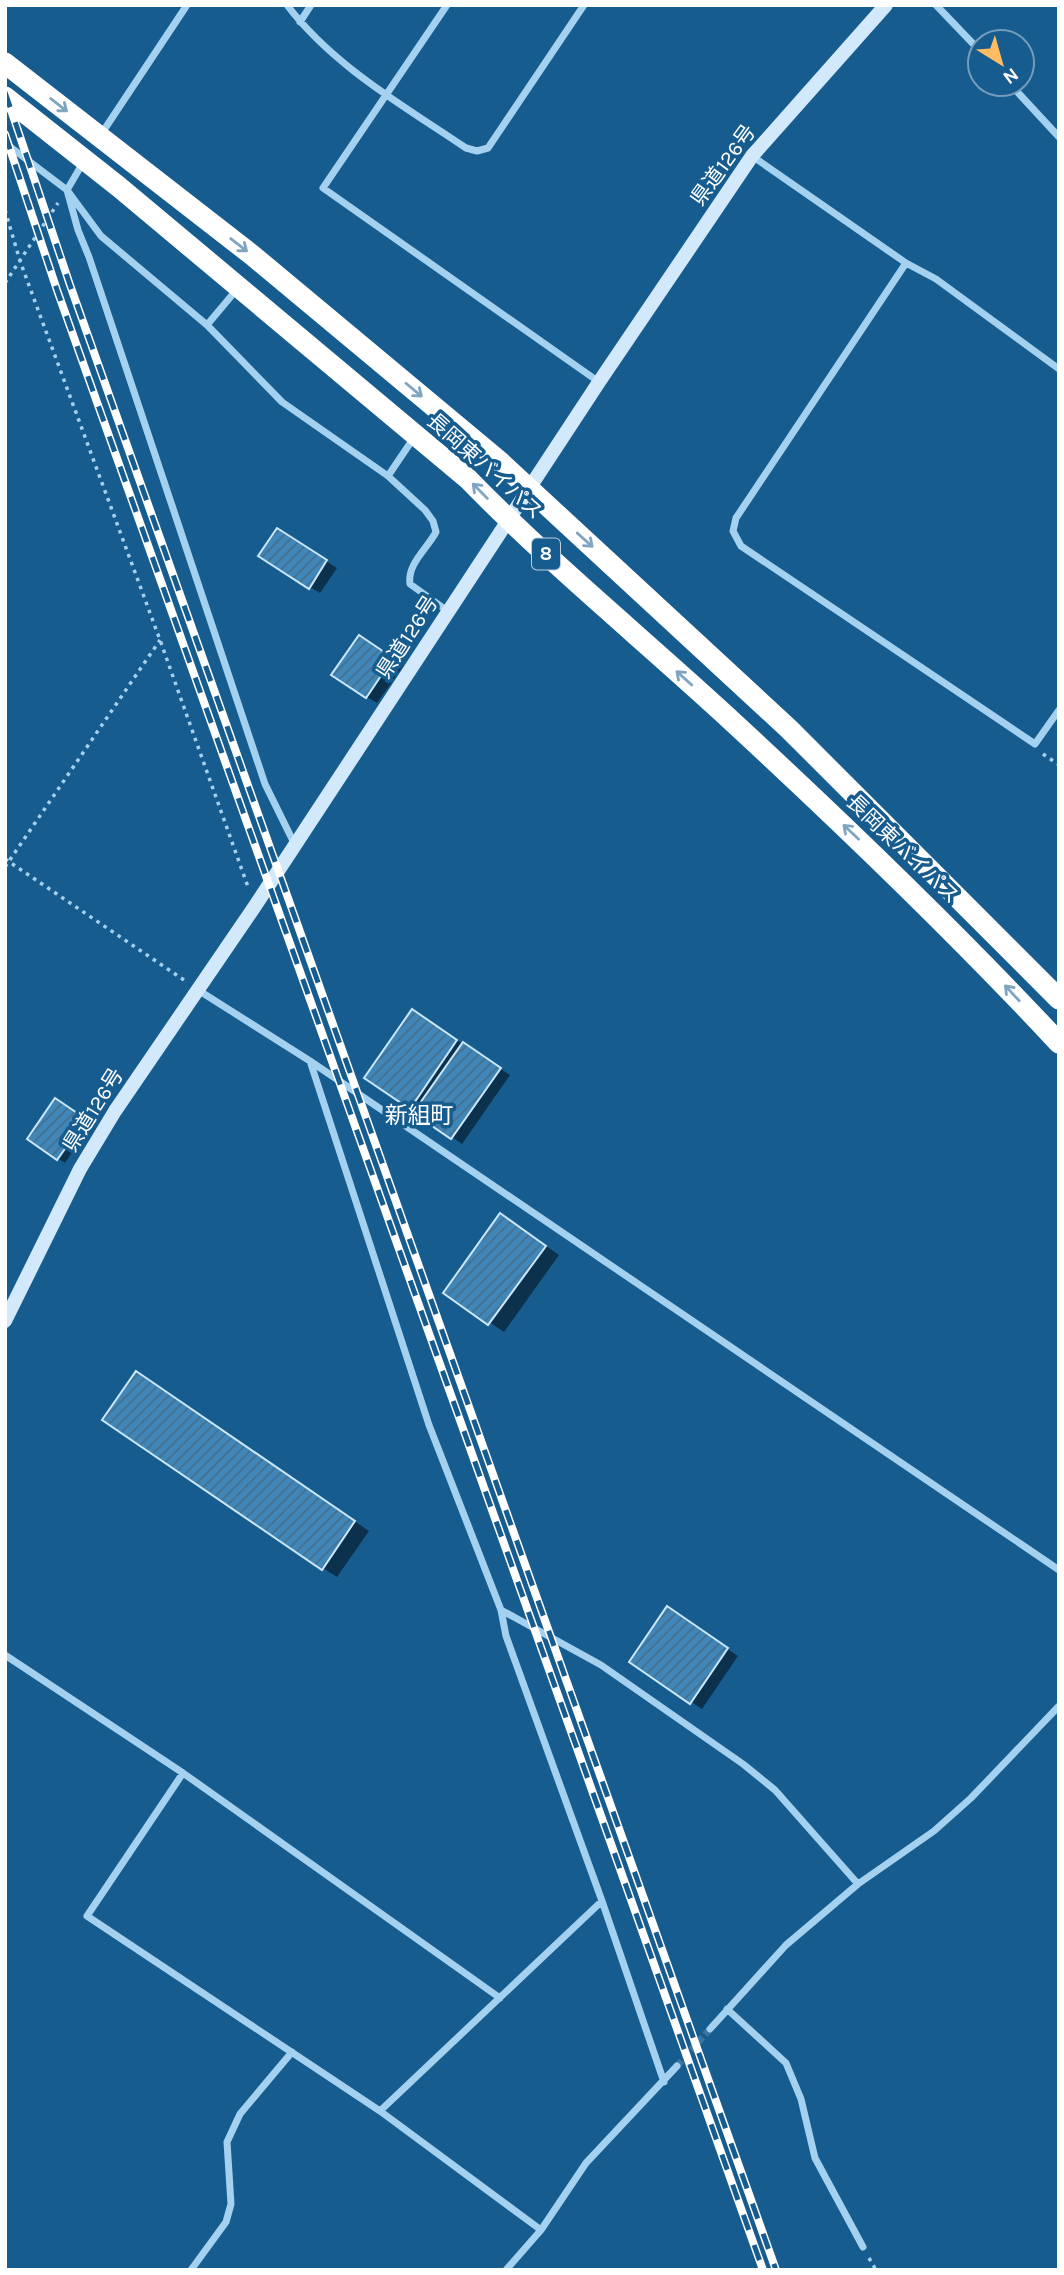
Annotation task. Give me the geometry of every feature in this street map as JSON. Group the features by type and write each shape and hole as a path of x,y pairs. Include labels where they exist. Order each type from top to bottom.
{"highway":[{"name":"長岡東バイパス","path":"5,63 252,255 498,460 779,720 1059,999"},
{"name":"長岡東バイパス","path":"5,97 468,479 508,520 721,711 882,862 984,962 1059,1043"}],"main road":[{"name":"県道126号","path":"5,1321 80,1170 115,1111 255,906 599,382 751,156 886,5"}],"street":[{"path":"100,136 187,5"},
{"path":"287,5 300,22 331,51 388,95 466,148 477,151 488,148 584,5"},
{"path":"300,22 311,5"},
{"path":"447,5 323,188 599,382"},
{"path":"936,5 966,36"},
{"path":"1023,98 1059,137"},
{"path":"5,143 67,190 101,236 207,325 282,402 388,476 425,510 433,521 436,532 412,567 409,574 410,584 449,612"},
{"path":"751,156 906,263 936,279 1059,369"},
{"path":"85,161 67,190 78,230 265,784 295,845"},
{"path":"906,263 736,519 733,531 741,546 1035,744 1059,710"},
{"path":"207,325 239,288"},
{"path":"388,476 415,435"},
{"path":"197,989 310,1061 1059,1570"},
{"path":"310,1061 429,1424 501,1610 506,1636 664,2082"},
{"path":"501,1610 601,1665 743,1764 775,1790 858,1884"},
{"path":"5,1655 183,1773 500,1998"},
{"path":"710,2029 786,1945 858,1884 944,1822 971,1798 1059,1706"},
{"path":"183,1773 87,1916 380,2111 541,2230"},
{"path":"380,2111 602,1901"},
{"path":"727,2009 786,2063 801,2099 815,2158 863,2247"},
{"path":"191,2270 226,2222 231,2204 227,2142 240,2114 292,2052"},
{"path":"506,2270 541,2230 586,2163 677,2066"}],"path":[{"path":"5,283 67,190"},
{"path":"5,210 20,261 255,906"},
{"path":"5,867 7,860 160,640"},
{"path":"1035,744 1043,754 1059,765"},
{"path":"7,860 197,989"}],"building":[{"path":"277,528 327,560 309,589 258,556"},
{"path":"359,635 393,658 366,698 331,675"},
{"path":"412,1009 457,1040 410,1109 364,1078"},
{"path":"463,1042 501,1068 451,1139 413,1113"},
{"path":"55,1098 86,1119 57,1160 27,1139"},
{"path":"500,1213 546,1246 488,1325 443,1293"},
{"path":"136,1371 355,1521 322,1570 102,1420"},
{"path":"667,1606 728,1648 690,1704 629,1662"}],"tunnel":[{"path":"677,2066 710,2029"}],"railway":[{"path":"5,92 70,285 776,2270"},
{"path":"5,134 57,290 763,2270"}],"district":[{"name":"新組町","path":"419,1115"}]}
